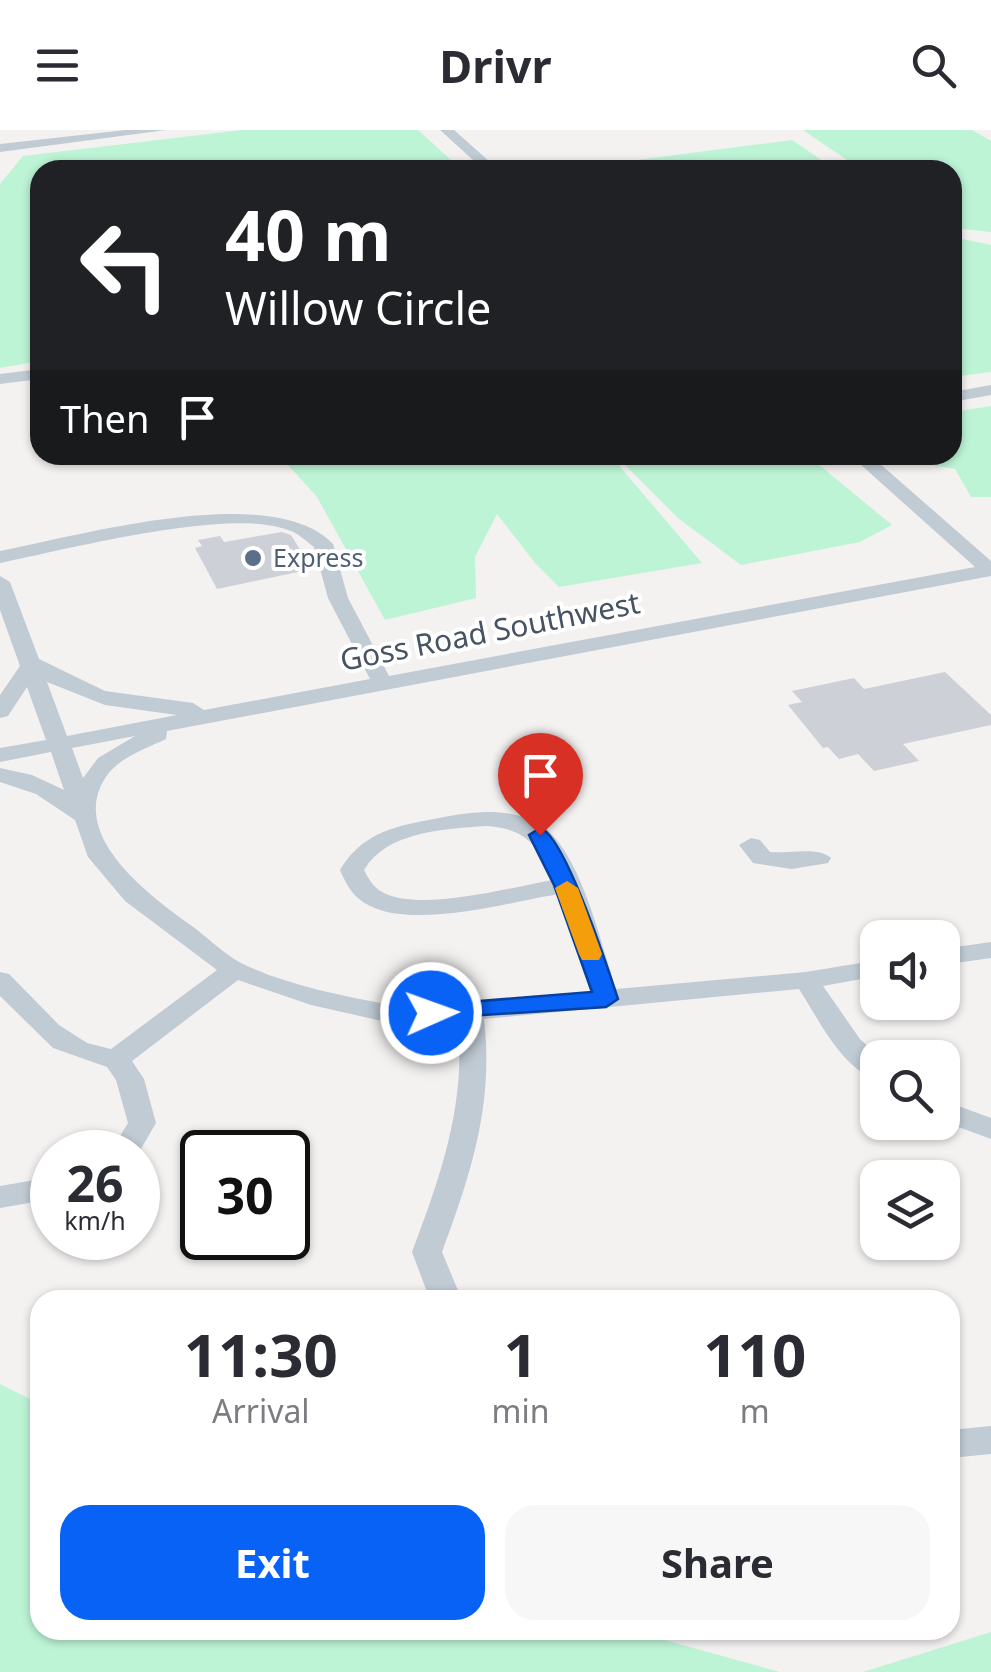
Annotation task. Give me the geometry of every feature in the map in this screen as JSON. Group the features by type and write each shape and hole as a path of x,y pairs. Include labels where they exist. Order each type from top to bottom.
{"street":[{"path":"0,148 156,130"},
{"path":"446,130 480,160"},
{"path":"0,379 30,375"},
{"path":"962,395 991,390"},
{"path":"870,465 988,573"},
{"path":"0,557 184,525 237,519 291,524 322,544 338,598 382,682"},
{"name":"Goss Road Southwest","path":"0,755 988,573"},
{"path":"0,582 100,857 124,886 234,970 320,999 391,1014 470,1012 806,980 860,971"},
{"path":"0,711 32,664"},
{"path":"32,664 67,685 102,698 151,708 226,713"},
{"path":"83,815 92,778 102,761 185,721"},
{"path":"0,776 25,778 55,792 83,815"},
{"path":"566,885 453,903 406,906 378,900 362,889 352,870 360,854 374,842 400,832 473,819 510,822 540,835 566,885 606,999"},
{"path":"751,845 762,858 792,862 819,858"},
{"path":"960,954 991,950"},
{"path":"0,980 38,1026 88,1056 116,1059 234,970"},
{"path":"806,980 860,1055"},
{"path":"442,1290 427,1252 469,1141 478,1062 470,1012"},
{"path":"116,1059 130,1079 142,1123 138,1130"},
{"path":"960,1117 991,1130"},
{"path":"0,1197 30,1192"},
{"path":"960,1443 991,1440"}],"green space":[{"path":"242,130 418,130 451,160 30,160 30,363 0,368 0,184 23,156"},
{"path":"803,130 972,130 991,141 991,232 962,229 962,160 847,160"},
{"path":"792,140 821,160 637,160"},
{"path":"962,239 991,245 991,372 962,376"},
{"path":"991,406 991,497 971,497 955,469 931,465 962,465 962,411"},
{"path":"288,465 619,465 702,563 559,587 497,514 475,557 476,598 385,620 317,497"},
{"path":"625,465 819,465 892,525 860,542 741,565 678,518"},
{"path":"0,1384 30,1399 30,1640 664,1640 780,1672 0,1672"},
{"path":"991,1632 991,1672 863,1672"}],"building":[{"name":"Express","path":"282,532 291,535 312,569 217,589 195,548 202,546 198,540 220,536 224,542"},
{"path":"945,672 991,715 991,725 903,744 919,761 874,771 858,754 839,759 828,747 823,748 788,705 802,702 792,691 854,678 864,689"}],"slow traffic":[{"path":"567,888 590,954"}],"place":[{"name":"Express","path":"253,558"}],"route":[{"path":"431,1013 606,999 566,885 540,835"}]}
